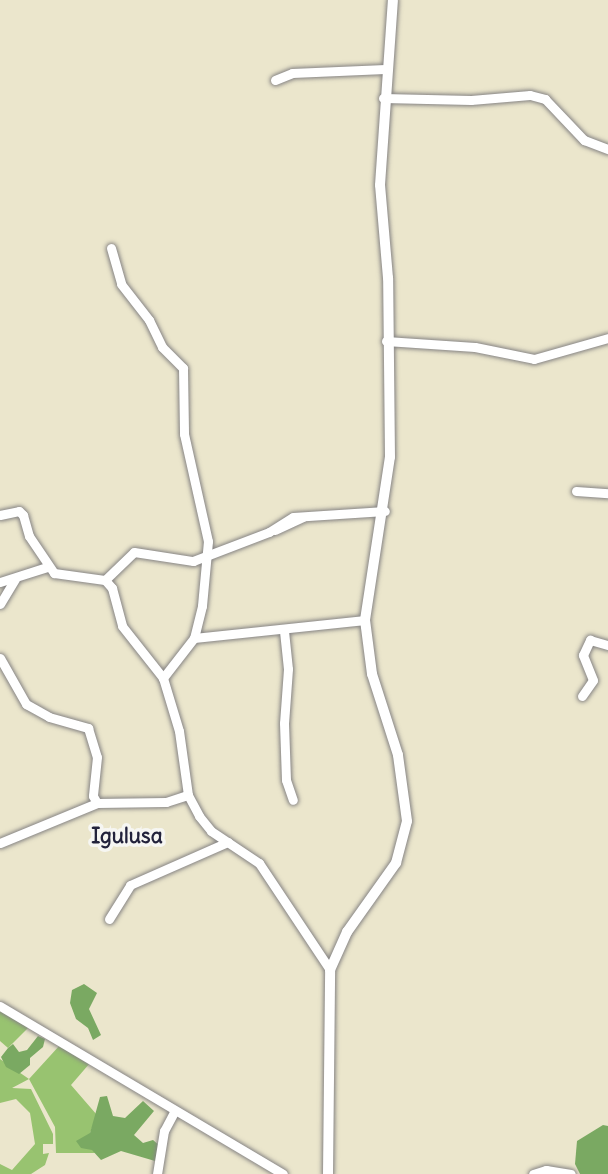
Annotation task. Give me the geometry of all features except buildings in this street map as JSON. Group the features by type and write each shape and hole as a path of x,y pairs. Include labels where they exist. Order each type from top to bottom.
{"street":[{"path":"328,1174 330,970 347,932 396,863 407,821 398,755 372,674 365,620 385,512 390,457 388,278 380,186 383,98 393,0"},
{"path":"275,80 292,73 386,69"},
{"path":"383,98 471,100 530,95 545,99 584,139 608,149"},
{"path":"111,248 121,284 149,320 162,347 183,368 184,434 208,541 194,638 163,678"},
{"path":"387,341 475,346 534,359 608,338"},
{"path":"576,491 608,493"},
{"path":"0,514 19,511 23,515 47,568"},
{"path":"0,582 47,568 78,580 105,580 134,552 193,561 206,559 240,540 269,532 284,520 307,514 385,512"},
{"path":"0,604 15,579"},
{"path":"105,580 122,626 163,678 179,731 188,795 211,831 259,863 272,878 330,970"},
{"path":"194,638 284,631 365,620"},
{"path":"284,631 288,669 284,723 286,780 293,800"},
{"path":"582,695 593,680 583,655 590,640 608,645"},
{"path":"0,658 26,704 49,717 89,728 97,757 93,796 97,803"},
{"path":"0,843 97,803 166,802 188,795"},
{"path":"109,919 131,885 228,842"},
{"path":"0,1006 174,1112 283,1174"},
{"path":"157,1174 164,1131 174,1112"},
{"path":"533,1174 546,1170 570,1174"}],"green space":[{"path":"84,984 97,993 89,1009 101,1035 93,1040 88,1028 76,1019 70,1003 72,990"},
{"path":"0,1009 30,1026 8,1048 0,1041"},
{"path":"38,1036 45,1039 43,1047 30,1058 30,1065 19,1074 6,1067 1,1057 8,1048 13,1044 19,1052 27,1050"},
{"path":"60,1045 90,1063 71,1085 97,1115 90,1133 95,1153 56,1153 55,1127 29,1079"},
{"path":"0,1059 29,1079 12,1088 31,1089 53,1134 53,1144 43,1144 43,1154 49,1153 45,1165 31,1174 0,1174 0,1164 12,1170 35,1144 30,1113 16,1099 0,1103"},
{"path":"107,1096 113,1116 125,1118 143,1101 154,1111 134,1135 143,1143 153,1140 160,1146 155,1161 121,1151 101,1160 92,1150 81,1148 76,1141 90,1133 100,1097"},
{"path":"603,1125 608,1126 608,1174 580,1174 575,1164 577,1141"}],"district":[{"name":"Igulusa","path":"127,836"}]}
